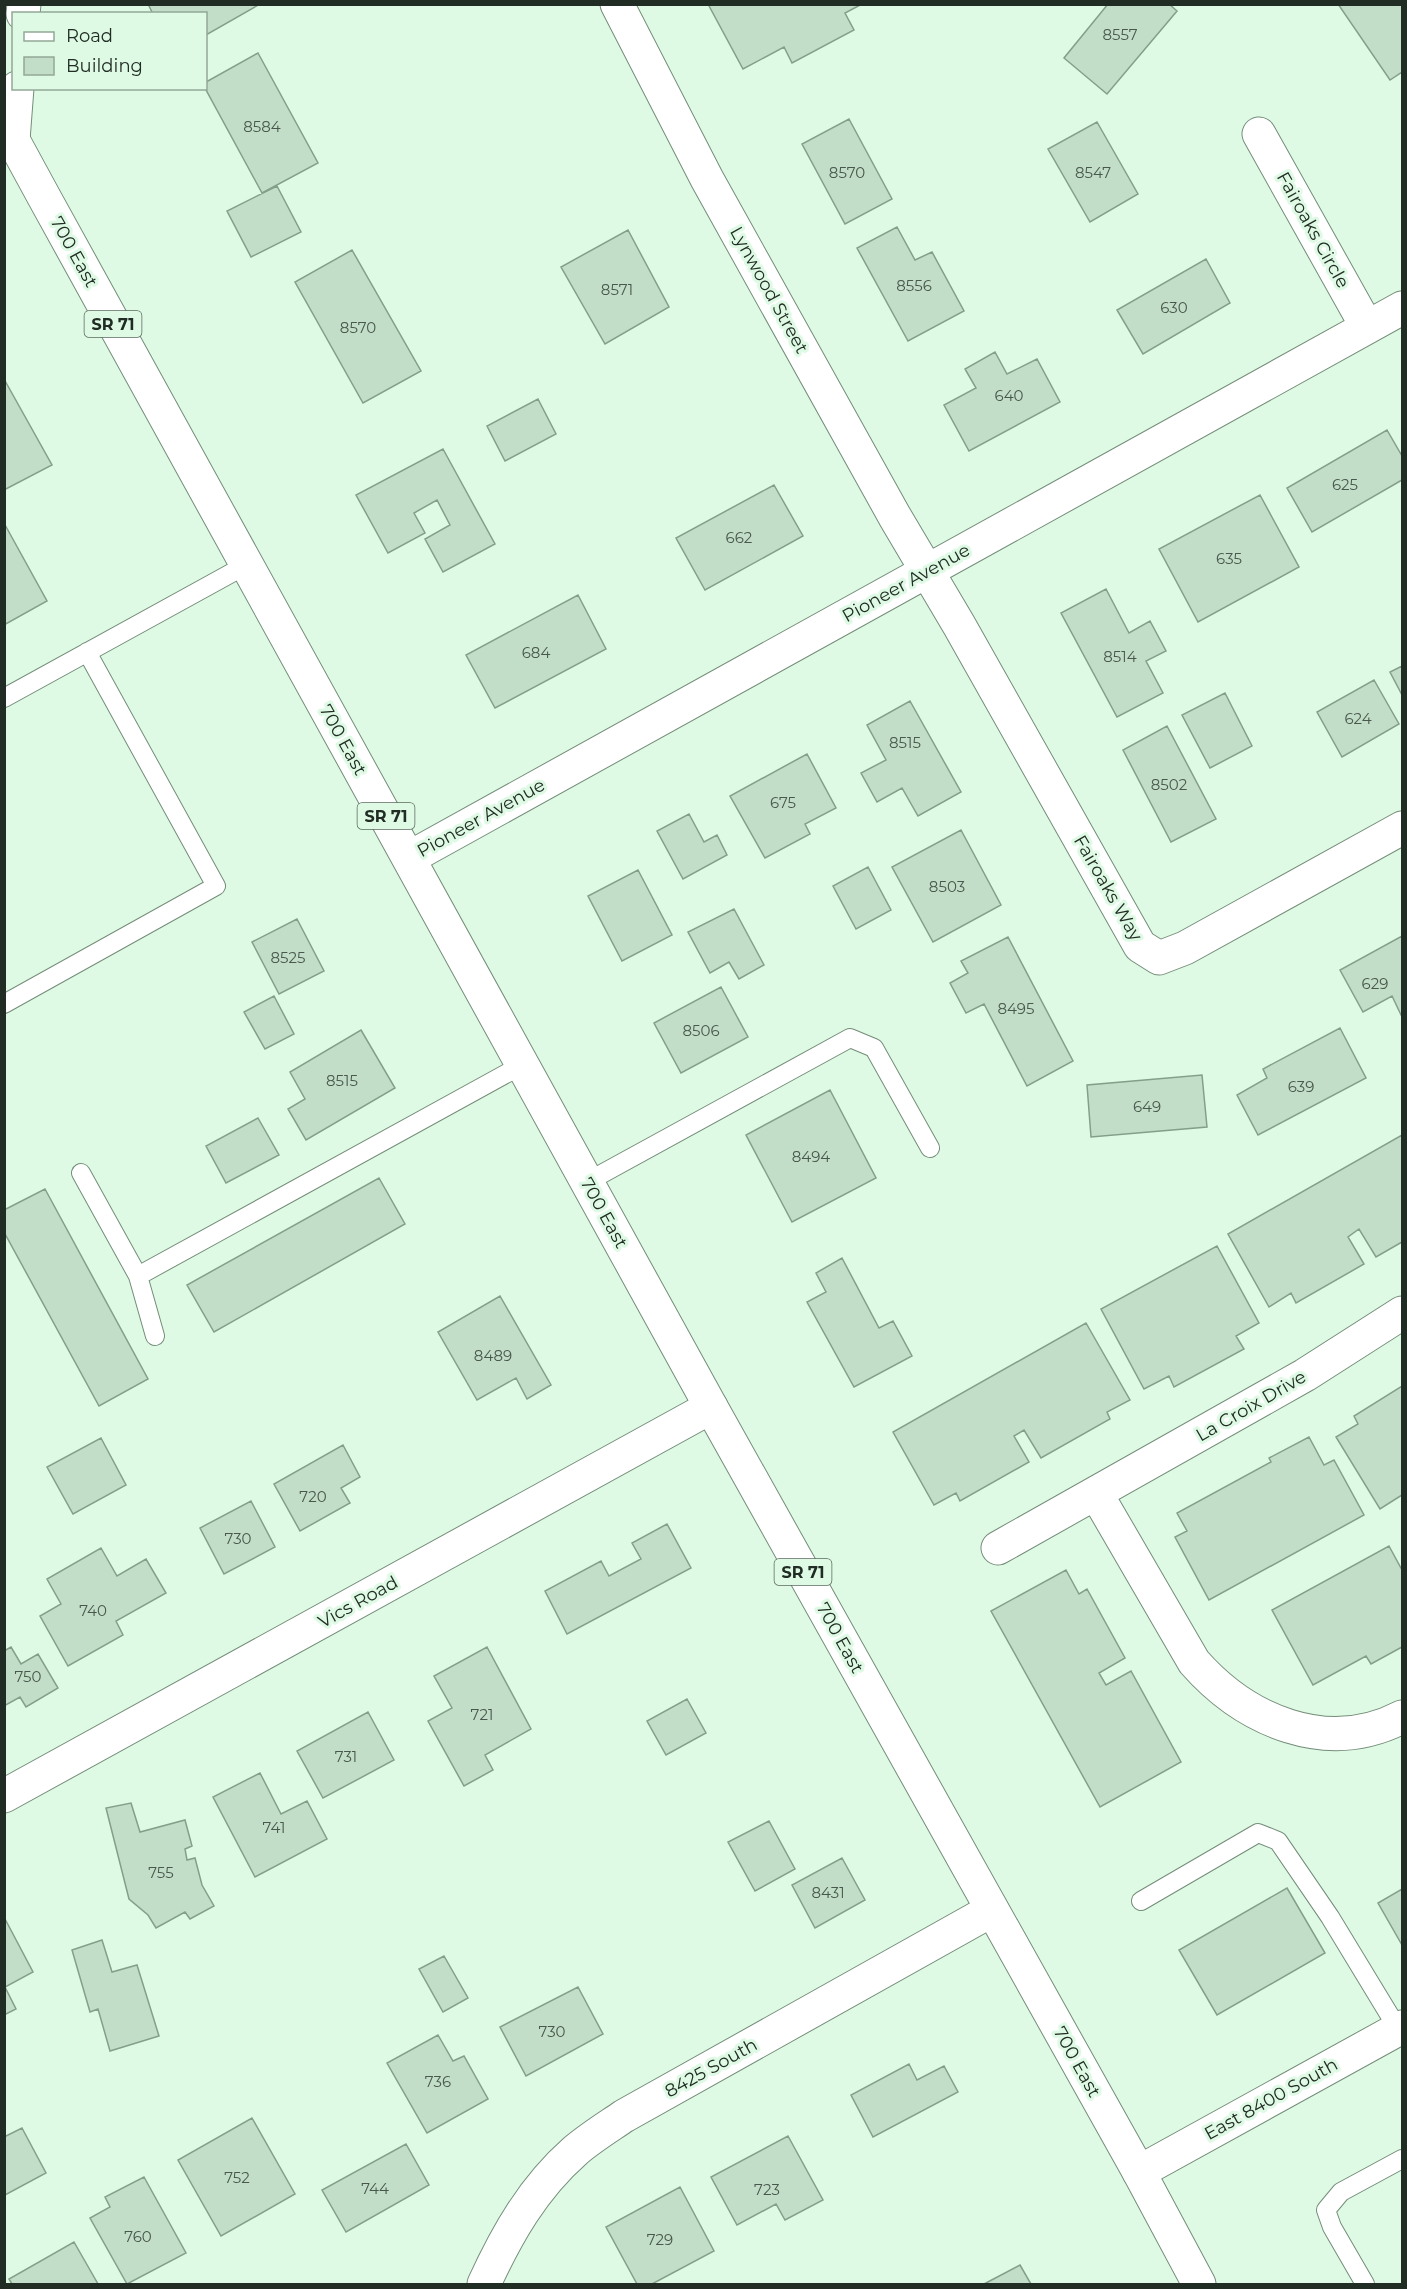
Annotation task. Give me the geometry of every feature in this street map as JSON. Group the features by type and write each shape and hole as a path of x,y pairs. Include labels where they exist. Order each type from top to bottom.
{"street":[{"name":"Lynwood Street","path":"617,4 707,179 928,571"},
{"path":"9,136 17,90"},
{"name":"700 East","path":"4,106 9,136 711,1407 1139,2172 1199,2284"},
{"name":"Fairoaks Circle","path":"1259,134 1367,327"},
{"name":"Pioneer Avenue","path":"409,858 1402,308"},
{"name":"Fairoaks Way","path":"928,571 1140,946 1159,958 1185,948 1402,828"},
{"name":"La Croix Drive","path":"998,1548 1097,1495 1305,1375 1402,1313"},
{"name":"Vics Road","path":"4,1796 711,1407"},
{"path":"1097,1495 1194,1662 1215,1686 1244,1707 1277,1723 1309,1732 1350,1732 1387,1725 1402,1717"},
{"name":"8425 South","path":"484,2284 504,2241 534,2193 576,2150 624,2116 992,1910"},
{"name":"East 8400 South","path":"1139,2172 1400,2028"}],"lane":[{"path":"4,698 246,565"},
{"path":"4,1004 216,886 87,652"},
{"path":"587,1182 850,1038 874,1048 930,1148"},
{"path":"138,1276 522,1065"},
{"path":"81,1173 138,1276 156,1336"},
{"path":"1141,1901 1258,1833 1278,1841 1330,1917 1400,2028"},
{"path":"1365,2284 1332,2227 1326,2211 1341,2192 1402,2159"}],"building":[{"path":"148,4 260,4 207,34 207,12 152,12"},
{"path":"708,4 862,4 845,13 854,30 792,63 784,47 743,69"},
{"path":"1108,4 1169,4 1177,11 1107,94 1064,58"},
{"path":"1338,4 1402,4 1402,72 1390,80"},
{"path":"258,53 318,163 262,193 206,90 207,81"},
{"path":"849,119 892,199 845,224 802,144"},
{"path":"1097,122 1138,194 1090,222 1048,149"},
{"path":"277,186 301,232 251,257 227,211"},
{"path":"897,227 915,260 932,252 964,311 908,341 857,248"},
{"path":"628,230 669,307 605,344 561,267"},
{"path":"352,250 421,371 363,403 295,282"},
{"path":"1206,259 1230,303 1143,354 1117,310"},
{"path":"995,352 1007,374 1037,359 1060,402 969,451 944,405 976,388 965,369"},
{"path":"4,379 52,465 4,490"},
{"path":"538,399 556,434 505,461 487,426"},
{"path":"1387,430 1402,456 1402,480 1312,532 1287,488"},
{"path":"443,449 495,544 443,572 425,539 450,525 437,500 414,513 425,533 388,553 356,495"},
{"path":"774,485 803,536 705,590 676,538"},
{"path":"1260,495 1299,567 1198,622 1159,549"},
{"path":"4,523 47,601 4,625"},
{"path":"1106,589 1129,633 1150,621 1166,651 1146,661 1163,693 1117,717 1061,613"},
{"path":"578,595 606,649 495,708 466,655"},
{"path":"1402,666 1402,695 1390,672"},
{"path":"1374,680 1399,724 1342,757 1317,712"},
{"path":"1225,693 1252,746 1210,768 1182,715"},
{"path":"910,701 961,792 918,816 902,788 877,802 861,773 886,760 867,725"},
{"path":"1167,726 1216,819 1171,842 1123,750"},
{"path":"807,754 836,808 805,824 810,834 765,858 730,796"},
{"path":"689,814 704,842 717,835 727,855 683,879 657,831"},
{"path":"961,830 1001,905 933,942 892,867"},
{"path":"868,867 891,910 856,929 833,886"},
{"path":"638,870 672,935 622,961 588,896"},
{"path":"734,909 764,965 739,979 729,962 710,973 688,932"},
{"path":"297,919 324,971 279,994 252,942"},
{"path":"1402,936 1402,1017 1392,996 1363,1012 1340,970"},
{"path":"1008,937 1073,1061 1027,1086 984,1004 966,1013 950,983 968,973 961,961"},
{"path":"721,987 748,1037 681,1073 654,1023"},
{"path":"274,996 294,1034 265,1049 244,1012"},
{"path":"1340,1028 1366,1078 1258,1135 1237,1095 1267,1078 1263,1069"},
{"path":"361,1030 395,1088 306,1140 288,1109 305,1099 290,1072"},
{"path":"1202,1075 1207,1127 1091,1137 1087,1085"},
{"path":"830,1090 876,1178 792,1222 746,1135"},
{"path":"258,1118 279,1155 226,1183 206,1146"},
{"path":"1402,1135 1402,1242 1376,1257 1359,1229 1348,1237 1364,1264 1296,1303 1291,1293 1269,1307 1228,1234"},
{"path":"379,1178 405,1224 214,1332 187,1285"},
{"path":"45,1189 148,1379 99,1406 4,1232 4,1210"},
{"path":"1217,1246 1259,1323 1236,1336 1244,1349 1174,1387 1169,1376 1144,1389 1101,1309"},
{"path":"842,1258 879,1328 893,1321 912,1356 854,1387 807,1302 826,1292 816,1273"},
{"path":"500,1296 551,1385 527,1399 516,1378 477,1400 438,1332"},
{"path":"1086,1323 1130,1400 1107,1412 1110,1419 1041,1458 1024,1430 1014,1436 1029,1462 960,1501 956,1493 934,1505 893,1432"},
{"path":"1402,1386 1402,1495 1380,1509 1336,1437 1358,1424 1354,1416"},
{"path":"1309,1437 1324,1465 1334,1460 1364,1515 1209,1600 1175,1537 1187,1531 1177,1513 1271,1462 1269,1458"},
{"path":"101,1438 126,1485 73,1514 47,1467"},
{"path":"343,1445 360,1477 341,1488 350,1503 300,1531 274,1484"},
{"path":"251,1501 275,1547 224,1574 200,1528"},
{"path":"667,1524 691,1568 567,1634 545,1591 601,1561 609,1576 641,1559 632,1543"},
{"path":"1389,1546 1402,1570 1402,1647 1371,1664 1366,1656 1313,1685 1272,1610"},
{"path":"101,1548 117,1576 146,1559 166,1593 116,1621 123,1635 68,1666 40,1616 61,1604 47,1579"},
{"path":"1066,1570 1079,1594 1087,1589 1125,1658 1099,1673 1106,1685 1131,1671 1181,1762 1100,1807 991,1611"},
{"path":"11,1647 21,1664 38,1654 58,1688 26,1707 20,1697 4,1706 4,1651"},
{"path":"487,1647 531,1729 485,1755 493,1770 464,1786 428,1721 452,1708 434,1676"},
{"path":"687,1699 706,1733 666,1755 647,1721"},
{"path":"368,1712 394,1760 323,1798 297,1751"},
{"path":"260,1773 281,1814 307,1801 327,1839 255,1877 213,1797"},
{"path":"131,1803 140,1832 185,1820 192,1846 185,1849 187,1860 195,1858 202,1885 214,1906 190,1919 185,1912 156,1928 148,1915 129,1899 106,1808"},
{"path":"769,1821 795,1869 755,1891 728,1842"},
{"path":"842,1858 865,1900 815,1928 792,1885"},
{"path":"1287,1888 1325,1953 1217,2015 1179,1950"},
{"path":"1402,1889 1402,1945 1378,1903"},
{"path":"4,1917 33,1972 5,1987 16,2009 4,2015"},
{"path":"102,1940 112,1972 137,1965 159,2036 110,2051 98,2009 90,2012 72,1950"},
{"path":"444,1956 468,1998 443,2012 419,1969"},
{"path":"578,1987 603,2034 526,2076 500,2027"},
{"path":"438,2035 453,2061 464,2056 488,2099 427,2133 387,2063"},
{"path":"909,2064 917,2080 944,2066 958,2092 873,2137 851,2095"},
{"path":"252,2118 295,2194 221,2236 178,2160"},
{"path":"22,2128 46,2173 5,2195 4,2137"},
{"path":"788,2136 823,2200 785,2220 776,2204 737,2225 711,2177"},
{"path":"406,2144 429,2185 346,2232 322,2190"},
{"path":"144,2177 186,2253 127,2284 90,2218 110,2207 105,2197"},
{"path":"680,2187 714,2251 652,2284 637,2284 606,2227"},
{"path":"74,2242 98,2284 12,2284 9,2279"},
{"path":"1020,2265 1031,2284 984,2284"}]}
